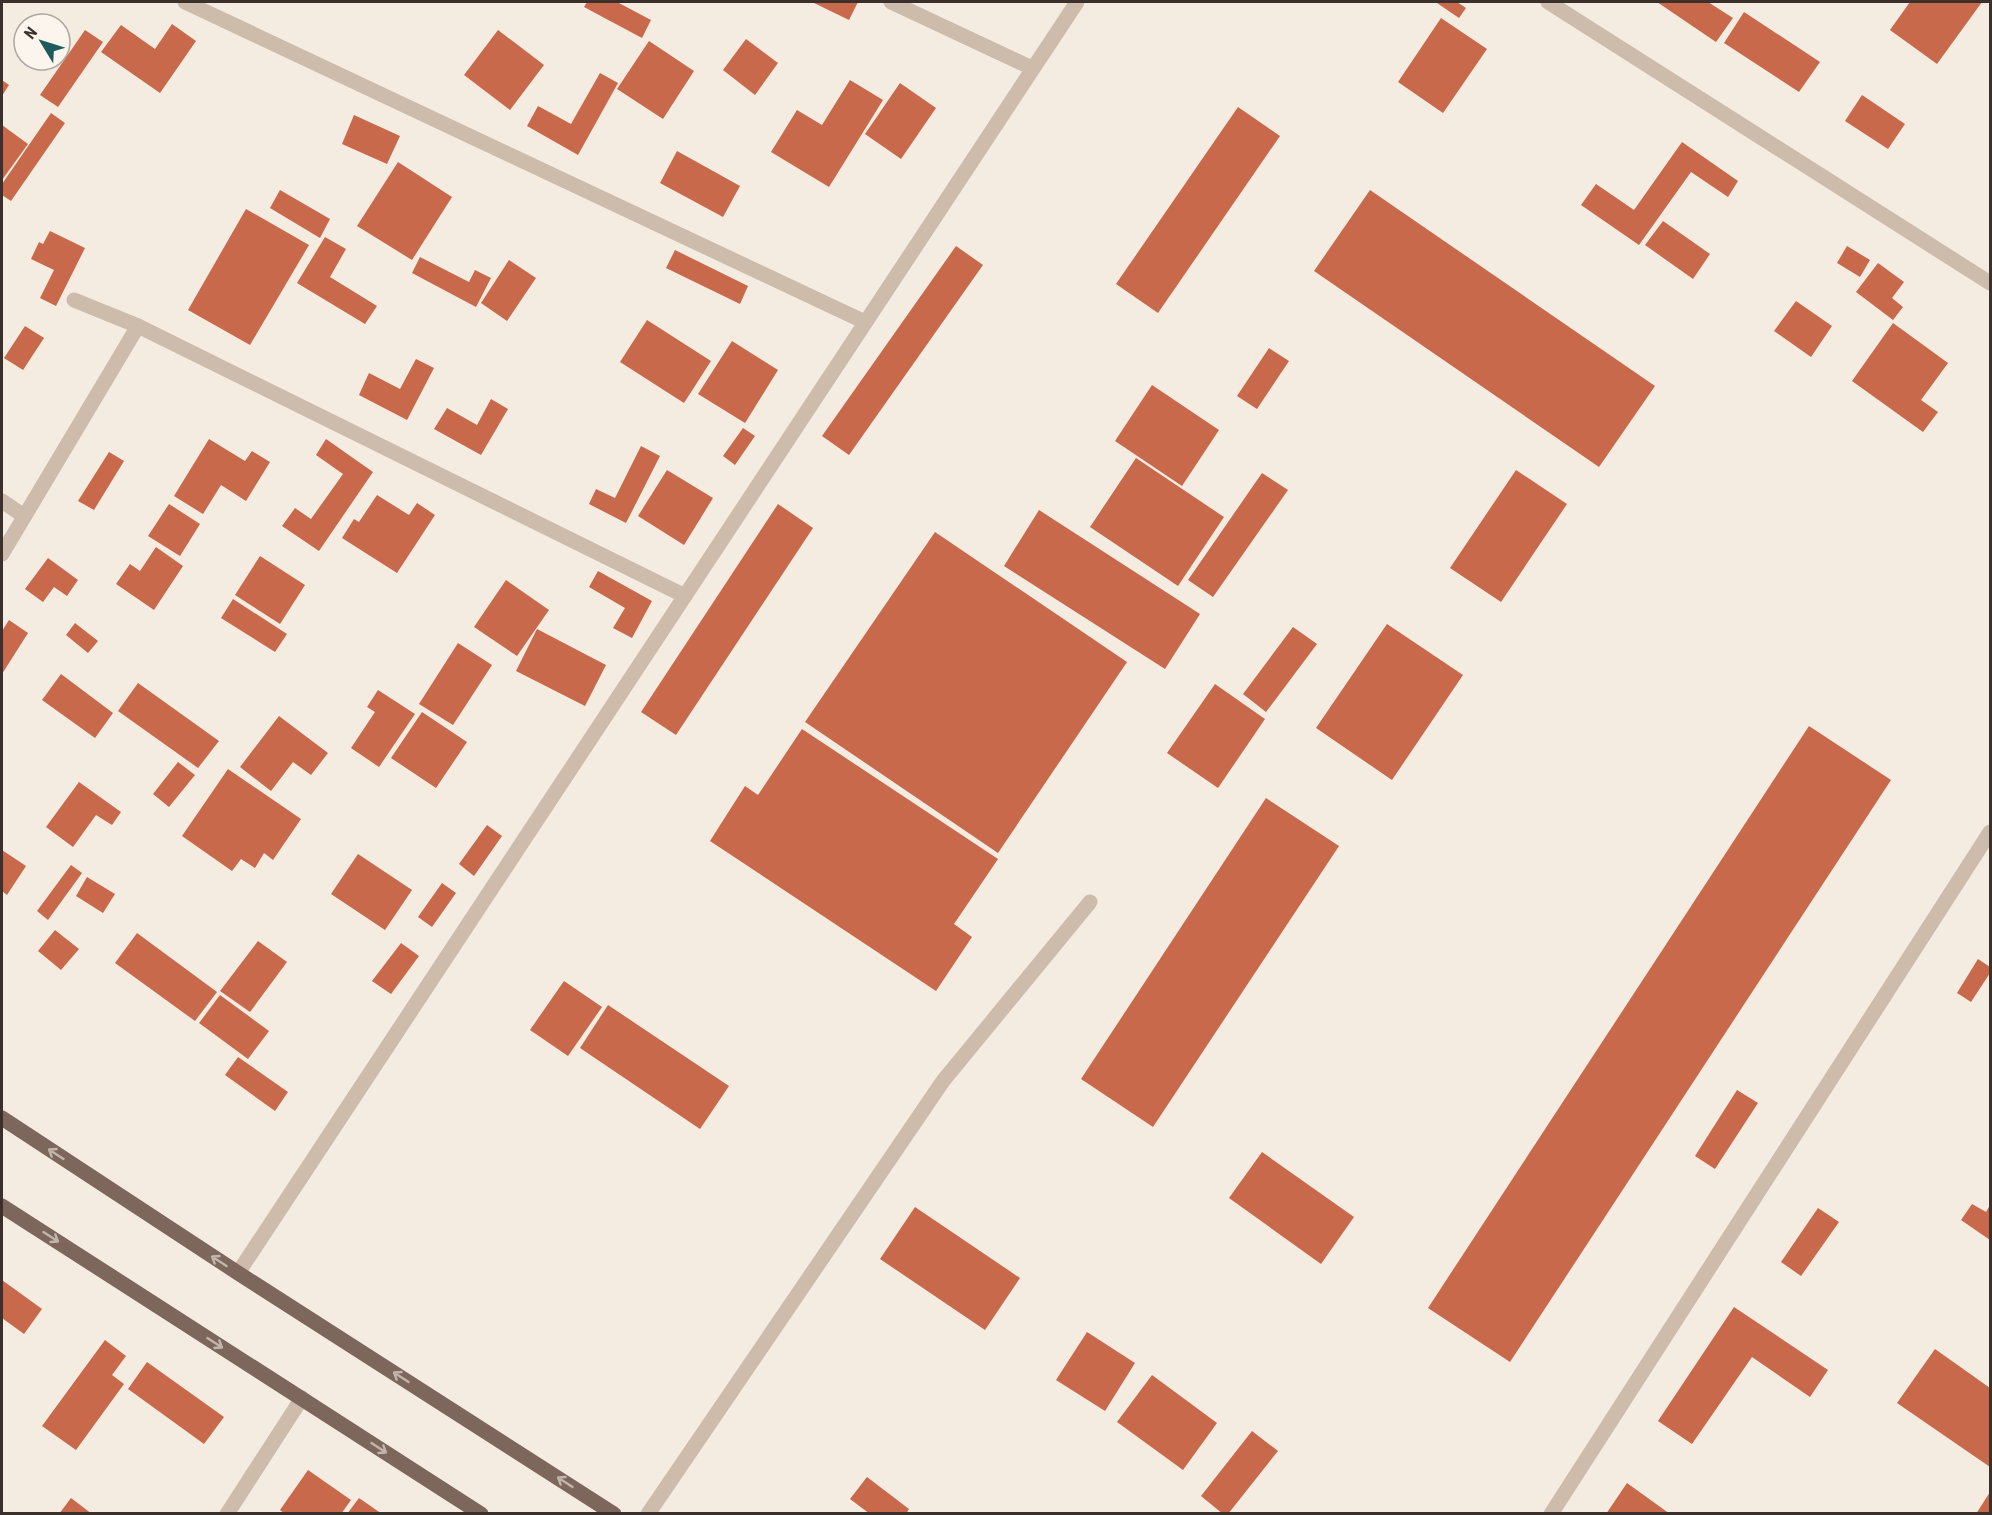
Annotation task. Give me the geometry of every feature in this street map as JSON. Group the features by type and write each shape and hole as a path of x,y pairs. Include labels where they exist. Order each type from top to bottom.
{"main road":[{"path":"2,1118 238,1273 614,1514"},
{"path":"2,1206 481,1514"}],"street":[{"path":"185,2 865,322"},
{"path":"891,2 1032,69"},
{"path":"238,1273 1077,2"},
{"path":"1548,2 1990,283"},
{"path":"74,300 138,326 684,596"},
{"path":"2,555 138,326"},
{"path":"2,501 24,516"},
{"path":"1551,1514 1990,832"},
{"path":"648,1514 943,1081 1090,902"},
{"path":"227,1514 302,1398"}],"building":[{"path":"587,2 617,2 651,20 642,38 584,7"},
{"path":"812,2 858,2 849,20"},
{"path":"1438,2 1457,2 1466,8 1459,18"},
{"path":"1657,2 1708,2 1733,18 1716,42"},
{"path":"1910,2 1982,2 1937,64 1890,30"},
{"path":"1744,12 1820,62 1799,92 1724,43"},
{"path":"1441,18 1487,49 1443,113 1398,82"},
{"path":"172,24 196,41 160,93 101,52 121,25 155,49"},
{"path":"85,30 103,42 58,107 40,95 56,72 72,72 72,49"},
{"path":"498,30 544,65 510,110 464,75"},
{"path":"746,39 778,63 755,95 723,70"},
{"path":"649,41 694,71 663,119 617,89"},
{"path":"600,73 618,83 578,155 527,126 538,106 571,124"},
{"path":"2,80 9,85 2,96"},
{"path":"850,80 883,100 829,187 771,152 797,110 822,125"},
{"path":"900,83 936,108 901,159 865,134"},
{"path":"1862,95 1905,124 1888,149 1845,121"},
{"path":"1238,107 1280,136 1158,313 1116,284"},
{"path":"51,113 65,123 11,201 2,195 2,184"},
{"path":"354,115 400,136 387,164 342,144"},
{"path":"2,125 28,144 2,180"},
{"path":"1682,142 1738,181 1728,197 1691,172 1639,245 1581,205 1596,184 1634,210"},
{"path":"677,151 740,186 723,217 660,183"},
{"path":"398,162 452,197 412,260 357,226"},
{"path":"280,190 330,219 320,238 270,208"},
{"path":"1370,190 1655,386 1599,467 1314,271"},
{"path":"246,209 309,245 250,345 188,310"},
{"path":"1663,221 1710,254 1693,279 1645,245"},
{"path":"50,231 85,248 56,306 40,298 54,270 31,259 39,242 43,244"},
{"path":"325,237 346,249 330,277 377,306 365,324 297,283"},
{"path":"956,246 983,265 849,455 822,436"},
{"path":"1847,246 1870,260 1860,277 1837,263"},
{"path":"675,250 748,286 740,304 666,268"},
{"path":"420,257 469,282 475,270 491,278 476,307 412,273"},
{"path":"509,260 536,278 507,321 481,303"},
{"path":"1878,263 1904,282 1892,298 1903,307 1893,320 1856,292"},
{"path":"1796,301 1832,326 1811,357 1774,331"},
{"path":"647,320 711,361 684,403 620,362"},
{"path":"1893,323 1948,363 1921,400 1938,412 1923,432 1852,381"},
{"path":"25,326 44,338 23,370 4,358"},
{"path":"732,341 778,370 745,423 698,394"},
{"path":"1269,348 1289,361 1257,409 1237,396"},
{"path":"416,359 434,368 407,420 359,395 369,373 400,389"},
{"path":"1152,385 1219,430 1182,486 1115,441"},
{"path":"491,399 508,409 481,455 434,429 447,408 477,425"},
{"path":"743,428 755,436 735,465 723,456"},
{"path":"209,439 245,461 252,451 270,462 246,501 221,485 203,514 174,496"},
{"path":"326,439 373,472 319,551 282,526 295,508 311,519 343,474 316,455"},
{"path":"641,446 660,456 626,523 589,504 596,489 615,498"},
{"path":"109,452 124,461 94,510 78,501"},
{"path":"1136,458 1224,517 1178,586 1090,527"},
{"path":"667,470 713,498 684,545 638,516"},
{"path":"1516,470 1567,504 1501,602 1450,568"},
{"path":"1262,473 1288,490 1213,597 1188,580"},
{"path":"377,495 409,515 417,503 435,515 397,573 342,538 354,519 359,522"},
{"path":"169,504 200,524 180,556 148,536"},
{"path":"778,504 813,528 676,735 641,712"},
{"path":"1039,510 1200,614 1165,669 1004,566"},
{"path":"935,532 1127,662 998,853 805,722"},
{"path":"156,547 183,566 154,610 116,584 130,564 140,571"},
{"path":"260,556 305,585 280,624 235,595"},
{"path":"48,558 78,580 67,596 54,587 43,602 25,589"},
{"path":"598,571 652,601 632,638 613,628 625,608 589,587"},
{"path":"506,580 549,610 517,656 474,627"},
{"path":"233,599 287,634 275,652 221,618"},
{"path":"9,620 28,633 2,674 2,631"},
{"path":"75,623 98,641 88,653 66,635"},
{"path":"1387,624 1463,675 1392,780 1316,728"},
{"path":"1293,627 1317,644 1266,712 1243,694"},
{"path":"537,629 606,665 585,706 516,671"},
{"path":"458,643 492,665 453,725 419,704"},
{"path":"61,674 113,713 95,738 42,700"},
{"path":"138,683 219,741 198,768 118,711"},
{"path":"1215,684 1265,719 1218,788 1167,753"},
{"path":"378,690 415,714 379,767 351,748 375,712 367,707"},
{"path":"422,712 467,742 436,788 391,758"},
{"path":"279,716 328,753 311,775 293,762 271,791 240,767"},
{"path":"1809,726 1891,780 1510,1362 1428,1308"},
{"path":"802,729 998,859 954,924 972,937 936,991 710,841 745,786 758,795"},
{"path":"178,762 195,775 169,807 153,794"},
{"path":"228,769 301,819 273,860 264,853 255,868 241,859 232,871 182,836"},
{"path":"79,782 121,812 112,825 96,815 73,847 46,827"},
{"path":"1266,798 1339,846 1153,1127 1081,1079"},
{"path":"487,825 502,836 474,876 459,864"},
{"path":"2,850 26,866 7,895 2,891"},
{"path":"358,854 412,890 385,930 331,894"},
{"path":"71,865 82,873 48,920 37,911"},
{"path":"87,877 115,894 103,913 76,896"},
{"path":"442,883 456,893 432,927 418,917"},
{"path":"55,930 79,949 61,970 38,951"},
{"path":"137,933 217,992 195,1021 115,963"},
{"path":"258,941 287,962 250,1012 220,991"},
{"path":"401,943 419,956 391,994 372,981"},
{"path":"1978,959 1990,967 1990,973 1971,1002 1957,993"},
{"path":"564,981 602,1007 568,1056 530,1030"},
{"path":"220,995 269,1031 248,1059 199,1023"},
{"path":"608,1005 729,1086 700,1129 580,1048"},
{"path":"238,1057 288,1092 275,1111 225,1075"},
{"path":"1737,1090 1758,1103 1715,1169 1695,1156"},
{"path":"1262,1152 1354,1217 1321,1264 1229,1198"},
{"path":"1972,1204 1986,1212 1990,1205 1990,1240 1961,1220"},
{"path":"915,1207 1020,1278 985,1330 880,1259"},
{"path":"1818,1208 1839,1222 1801,1276 1781,1262"},
{"path":"2,1280 42,1309 24,1334 2,1318"},
{"path":"1734,1307 1828,1370 1810,1397 1752,1357 1692,1444 1658,1421"},
{"path":"1087,1332 1135,1363 1105,1411 1056,1380"},
{"path":"105,1340 126,1356 112,1375 124,1384 76,1450 42,1426"},
{"path":"1935,1349 1990,1388 1990,1467 1897,1403"},
{"path":"147,1362 224,1417 204,1444 128,1389"},
{"path":"1152,1375 1217,1423 1183,1470 1117,1422"},
{"path":"1252,1431 1278,1451 1228,1514 1223,1514 1201,1496"},
{"path":"308,1470 351,1500 341,1514 285,1514 280,1510"},
{"path":"867,1477 909,1509 906,1514 870,1514 850,1499"},
{"path":"1627,1483 1670,1514 1606,1514"},
{"path":"1990,1492 1990,1514 1976,1514"},
{"path":"71,1498 92,1514 59,1514"},
{"path":"359,1498 382,1514 347,1514"}]}
